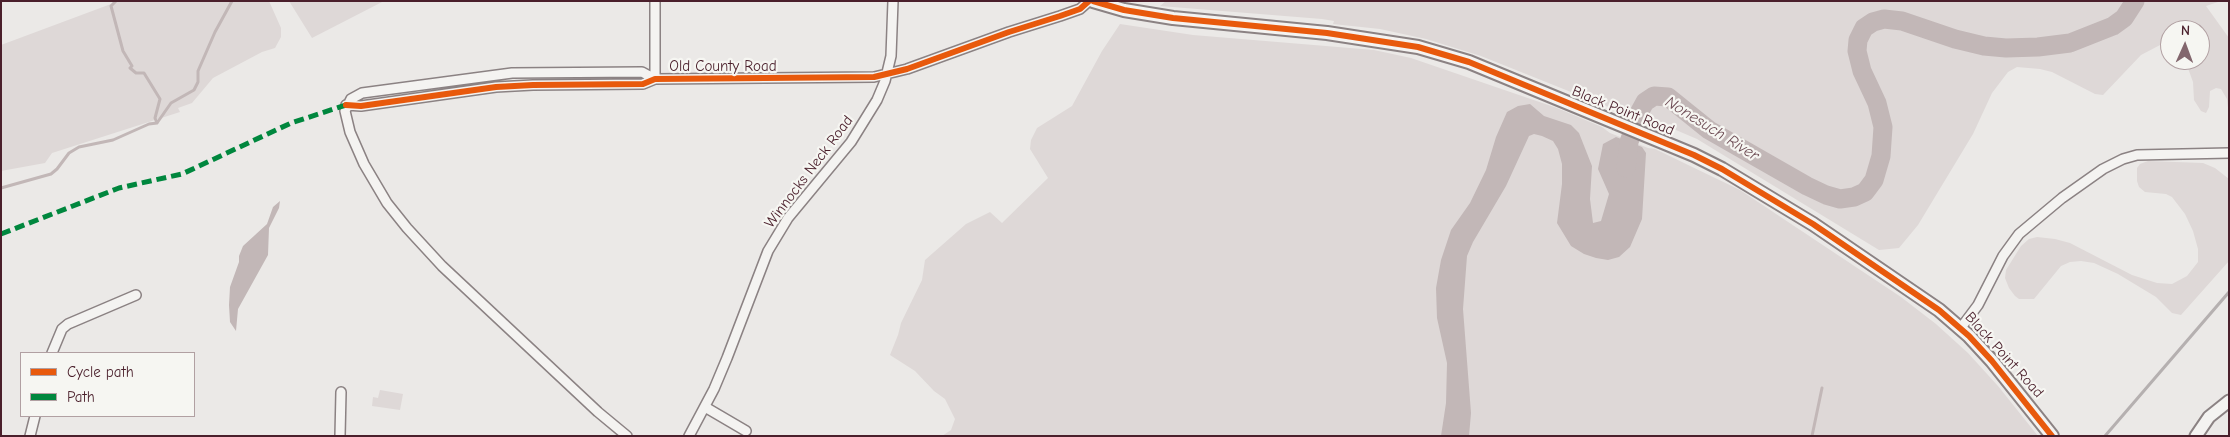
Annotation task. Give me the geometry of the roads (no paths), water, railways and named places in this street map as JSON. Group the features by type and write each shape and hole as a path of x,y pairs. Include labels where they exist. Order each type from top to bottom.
{"main road":[{"name":"Black Point Road","path":"1093,1 1124,10 1173,18 1345,35 1418,47 1469,62 1710,162 1766,195 1908,287 1960,329 1992,361 2052,436"}],"street":[{"path":"655,1 655,79"},
{"name":"Winnocks Neck Road","path":"689,436 705,407 727,358 756,278 771,246 788,218 856,135 877,100 887,75 893,43 893,1"},
{"name":"Old County Road","path":"346,105 361,106 496,87 561,84 643,84 655,79 832,79 887,75 1009,32 1067,14 1080,9 1089,1"},
{"name":"Old County Road","path":"346,105 362,93 512,73 642,72 655,79"},
{"path":"346,105 345,111 350,132 364,164 387,203 407,228 442,266 598,412 627,436"},
{"path":"1960,329 1978,305 2003,256 2020,234 2062,198 2103,169 2137,155 2229,153"},
{"path":"52,352 62,329 68,324 136,295"},
{"path":"340,436 341,392"},
{"path":"2196,436 2209,417 2229,401"},
{"path":"705,407 746,431"},
{"path":"30,436 35,417"}],"waterway":[{"path":"116,1 111,6 123,51 132,66 130,68 136,73 144,73 160,99 155,118 157,123"},
{"path":"1,188 51,174 69,153 79,147 113,140 149,124 157,123 171,103 194,90 198,82 198,71 215,32 232,1"},
{"name":"Nonesuch River","path":"1626,168 1629,142 1645,102 1654,96 1668,97 1709,130 1807,186 1840,199 1854,197 1865,192 1874,180 1881,156 1883,127 1877,103 1862,71 1857,51 1858,40 1864,28 1873,22 1884,19 1902,21 1955,39 1984,46 2006,48 2038,47 2070,43 2113,26 2124,18 2135,1"},
{"path":"1812,436 1822,388"}],"railway":[{"path":"2105,436 2229,292"}]}
